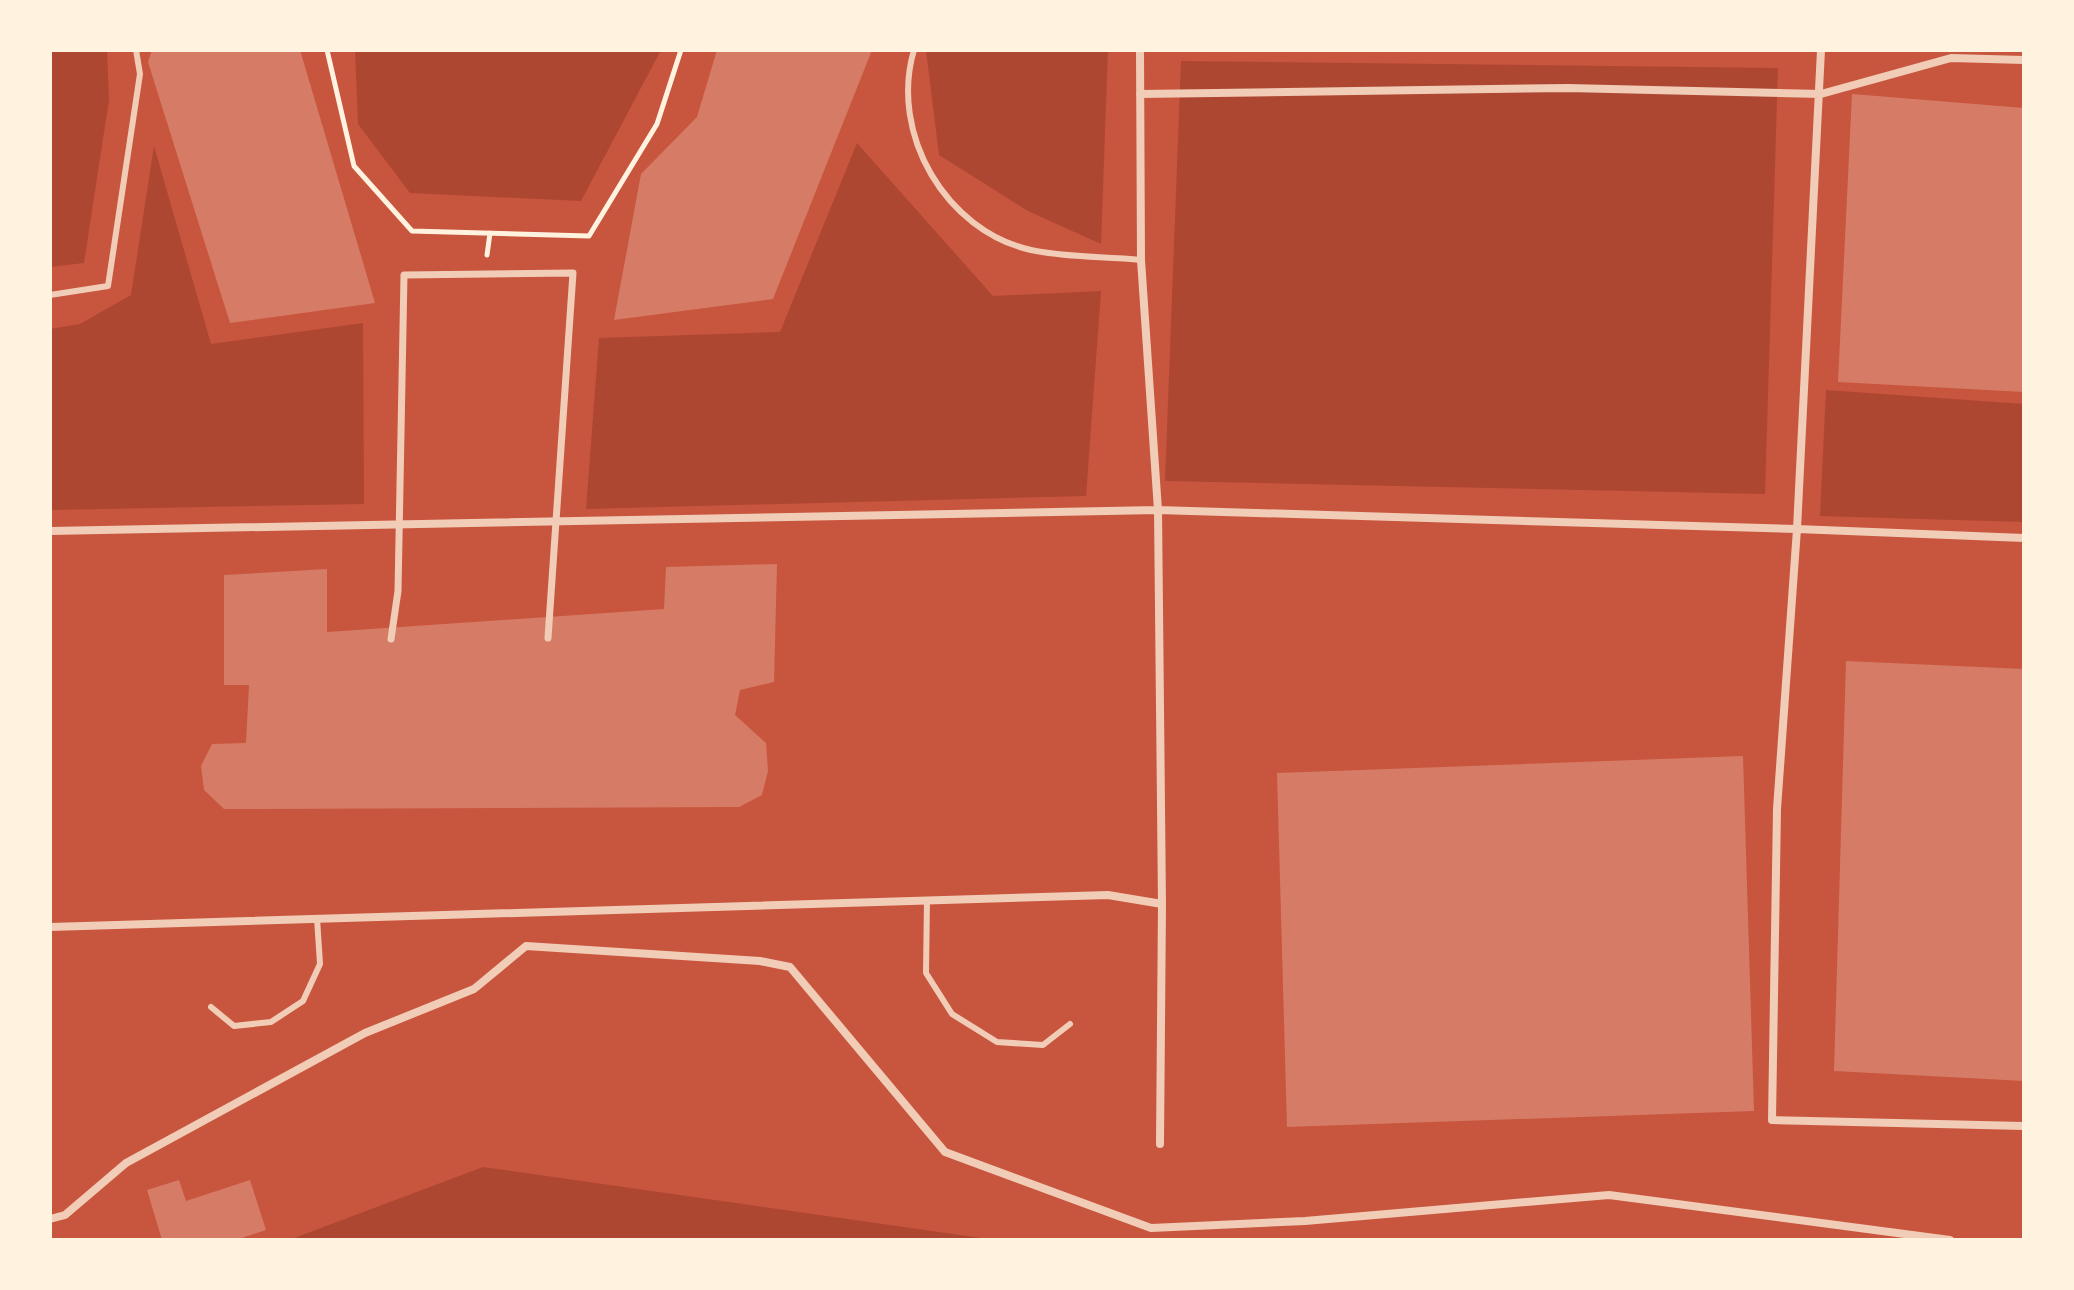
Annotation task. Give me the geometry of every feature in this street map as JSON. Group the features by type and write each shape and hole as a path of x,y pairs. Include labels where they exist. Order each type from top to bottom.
{"street":[{"path":"1140,50 1141,260 1158,510 1162,904 1160,1144"},
{"path":"1821,50 1797,529 1777,809 1772,1120 2024,1126"},
{"path":"1140,94 1568,88 1821,94 1951,58 2024,60"},
{"path":"391,639 398,591 404,275 573,273 548,638"},
{"path":"50,531 1158,510 2024,538"},
{"path":"50,927 1108,895 1162,904"},
{"path":"50,1219 65,1215 126,1163 365,1033 474,989 526,946 760,961 790,967 945,1152 1151,1228 1305,1221 1609,1195 1950,1240"}],"lane":[{"path":"50,295 108,286 140,74 136,50"},
{"path":"914,50 909,83 915,138 939,188 958,209 1003,240 1029,250 1141,260"},
{"path":"927,900 926,973 952,1014 997,1042 1043,1045 1070,1024"},
{"path":"211,1007 234,1026 271,1022 303,1001 320,964 317,918"}],"path":[{"path":"327,50 354,166 412,231 589,236 657,124 681,50"}],"shaded area":[{"path":"50,50 107,50 109,100 84,263 50,267"},
{"path":"355,50 661,50 581,201 410,193 358,124"},
{"path":"926,50 1108,50 1101,244 1028,211 939,155"},
{"path":"1181,61 1778,68 1765,494 1165,481"},
{"path":"857,143 993,296 1101,291 1086,496 586,509 599,338 780,332"},
{"path":"154,146 211,344 363,323 364,504 50,510 50,329 80,324 131,295"},
{"path":"1826,390 2024,404 2024,522 1820,516"},
{"path":"483,1167 995,1240 289,1240"}],"building":[{"path":"152,50 300,50 375,303 230,323 148,62"},
{"path":"717,50 872,50 773,299 614,320 641,174 697,117"},
{"path":"1852,94 2024,108 2024,392 1838,382"},
{"path":"777,564 774,682 740,690 735,715 766,743 768,771 762,795 739,807 224,809 204,790 201,766 212,744 246,743 249,685 224,685 224,575 327,569 327,632 664,609 666,567"},
{"path":"1846,661 2024,669 2024,1081 1834,1071"},
{"path":"1743,756 1754,1111 1287,1127 1277,773"},
{"path":"179,1180 186,1201 250,1180 266,1230 236,1240 162,1240 147,1190"}]}
